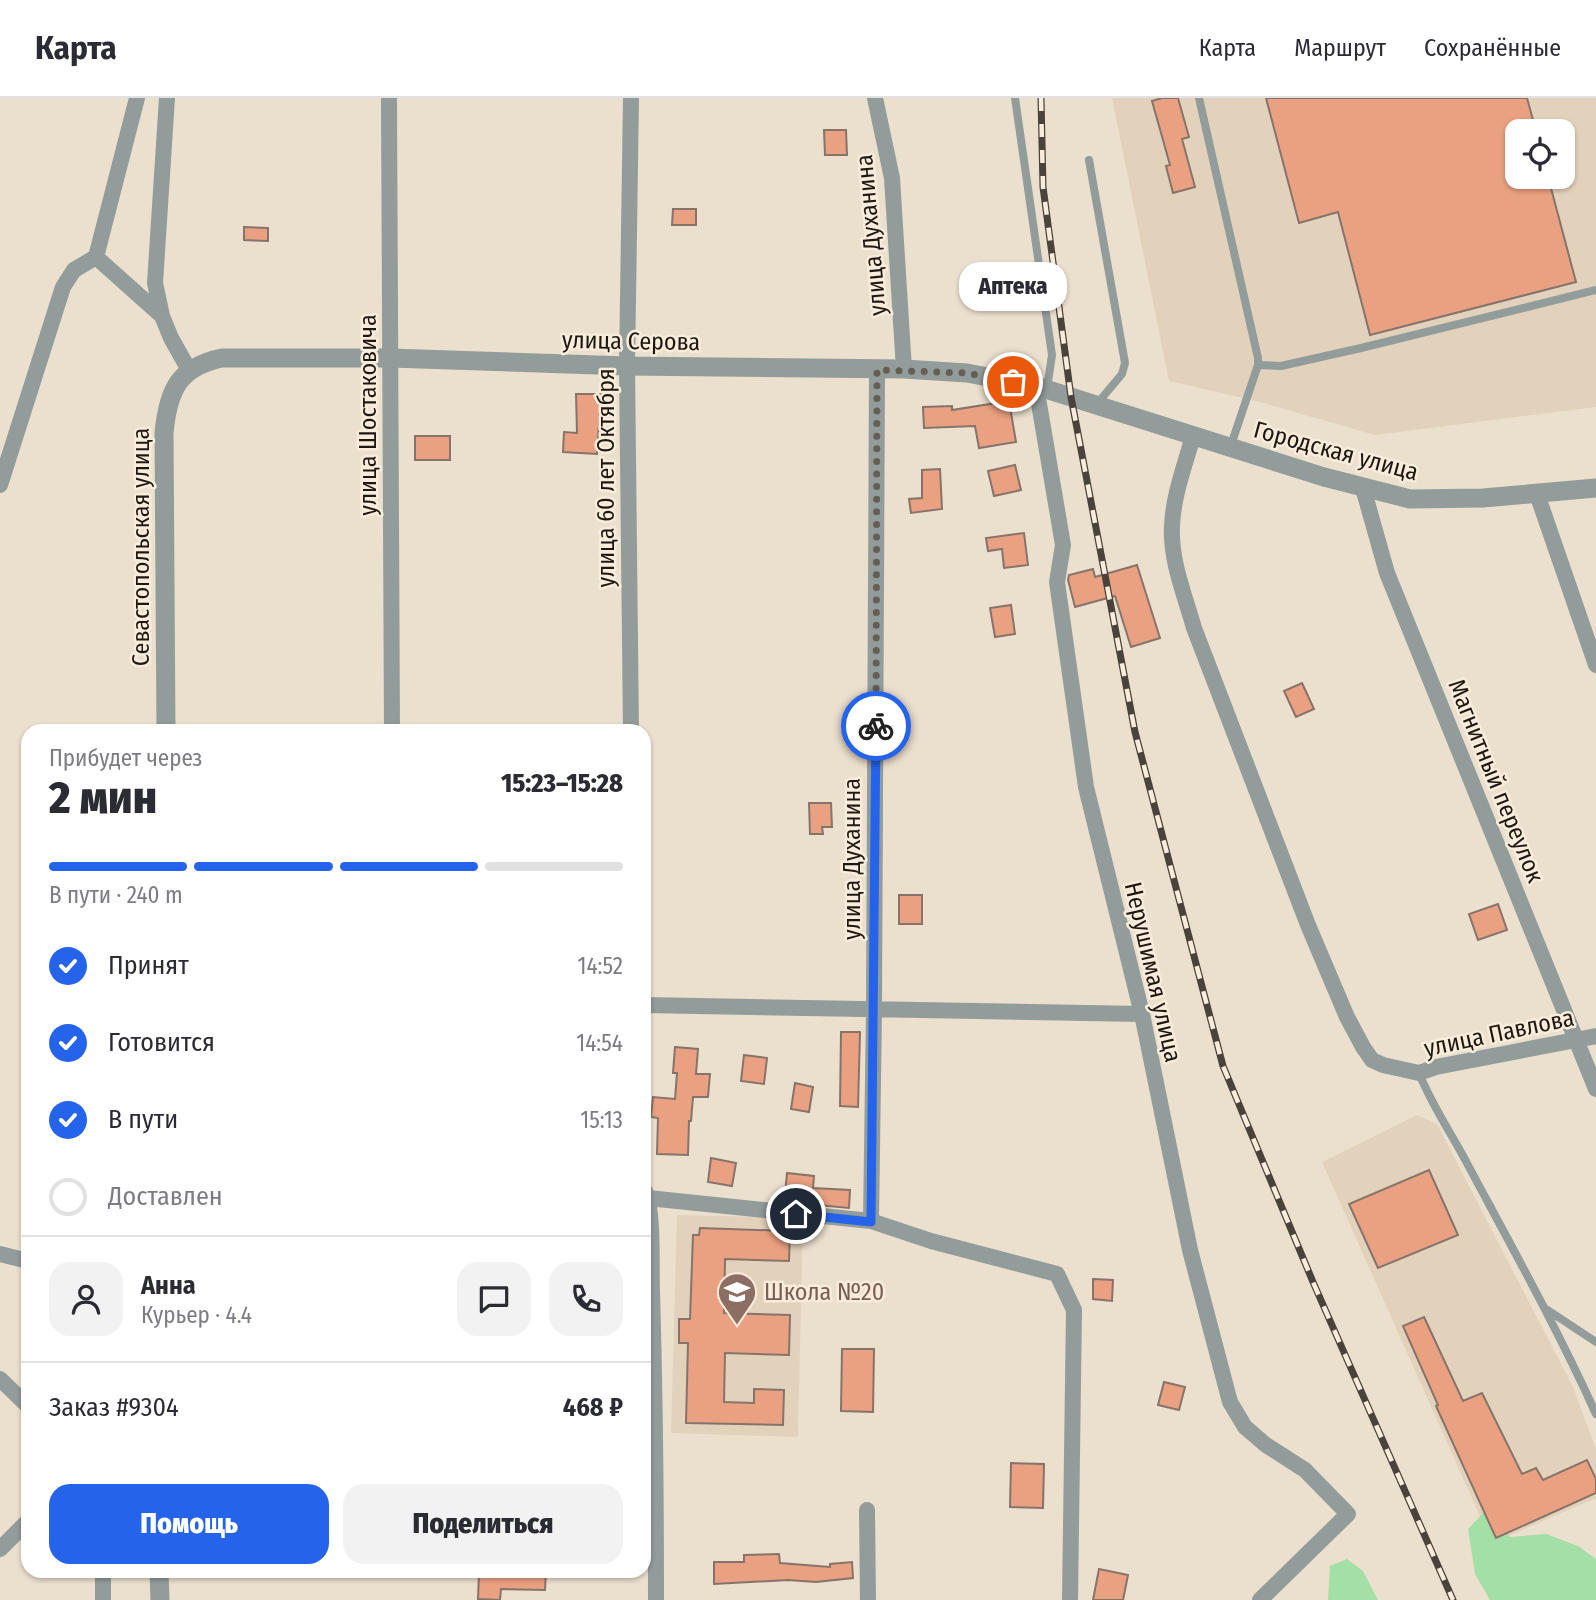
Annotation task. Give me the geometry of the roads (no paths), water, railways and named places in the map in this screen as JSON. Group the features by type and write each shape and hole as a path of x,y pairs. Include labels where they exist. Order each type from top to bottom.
{"street":[{"path":"0,485 62,287 74,270 96,257 137,98"},
{"path":"167,98 156,283 162,316 189,370"},
{"name":"улица Шостаковича","path":"389,98 392,724"},
{"name":"улица 60 лет Октября","path":"631,98 627,366 631,724"},
{"name":"улица Духанина","path":"875,98 892,178 904,369"},
{"path":"96,257 162,316"},
{"name":"улица Серова","path":"189,370 210,360 240,357 904,369 967,373 1071,397"},
{"name":"Севастопольская улица","path":"166,724 164,433 166,408 171,394 189,370"},
{"name":"улица Духанина","path":"871,1222 877,370"},
{"name":"Нерушимая улица","path":"1041,388 1063,545 1057,582 1086,787 1142,1014 1190,1250 1230,1402 1245,1427 1266,1445 1305,1469 1349,1514 1260,1600"},
{"name":"Городская улица","path":"1071,397 1363,488 1410,499 1537,494 1596,488"},
{"name":"улица Павлова","path":"1193,436 1173,510 1172,529 1173,550 1194,628 1308,925 1347,1017 1372,1060 1419,1073 1436,1067 1596,1036"},
{"name":"Магнитный переулок","path":"1363,488 1387,573 1596,1089"},
{"path":"1537,494 1595,660"},
{"path":"651,1005 1142,1014"},
{"path":"651,1195 871,1222 931,1241 1057,1274 1074,1310 1070,1600"},
{"path":"0,1254 21,1259"},
{"path":"0,1379 21,1399"},
{"path":"651,1447 656,1600"},
{"path":"867,1510 868,1600"},
{"path":"0,1549 21,1528"},
{"path":"103,1578 103,1600"},
{"path":"159,1578 160,1600"}],"lane":[{"path":"1016,98 1052,355 1041,388"},
{"path":"1199,98 1256,345 1258,365 1230,447"},
{"path":"1089,160 1125,363 1122,374 1096,404"},
{"path":"1258,365 1281,366 1596,290"},
{"path":"1419,1073 1572,1360 1596,1414"},
{"path":"1544,1307 1596,1342"}],"railway":[{"path":"1041,98 1043,187 1071,397 1135,732 1223,1066 1313,1282 1453,1600"}],"place":[{"name":"Аптека","path":"1013,382"},
{"name":"Школа №20","path":"737,1326"}]}
